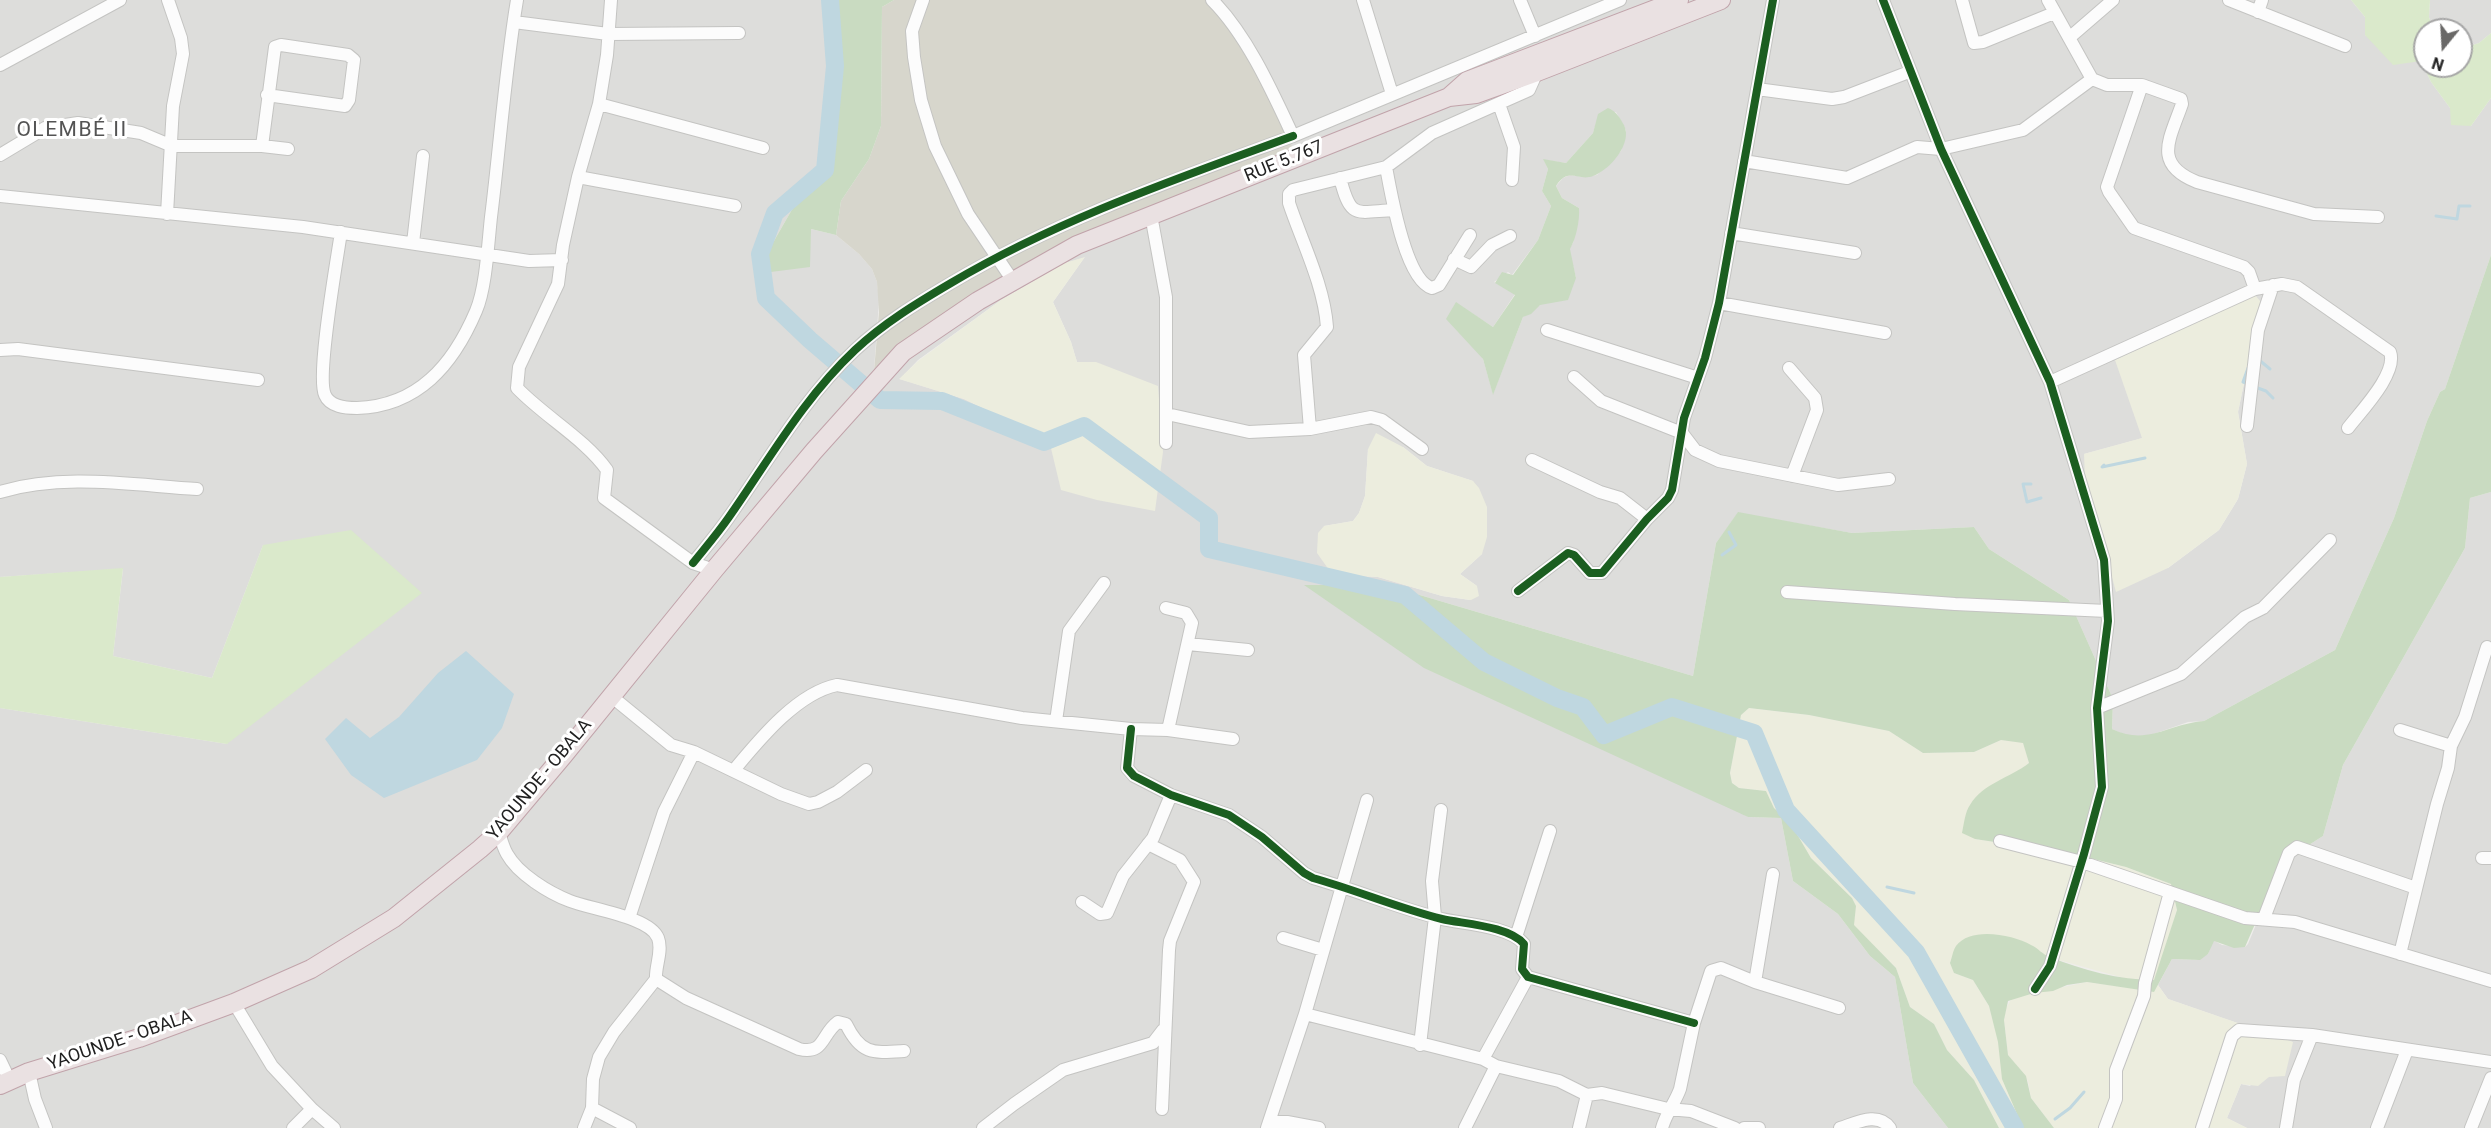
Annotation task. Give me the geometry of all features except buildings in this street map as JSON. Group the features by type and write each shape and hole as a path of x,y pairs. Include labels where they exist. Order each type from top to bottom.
{"highway":[{"name":"RUE 5.767","path":"903,352 978,302 1077,245 1449,97 1467,81 1679,0"},
{"path":"1449,97 1476,94 1721,0"},
{"name":"YAOUNDE - OBALA","path":"5,1083 29,1072 139,1038 234,1003 311,969 394,918 499,832 714,570 903,352"}],"street":[{"path":"0,65 120,0"},
{"path":"168,0 183,49 176,84 168,214"},
{"path":"340,232 324,356 322,385 325,396 338,406 376,407 394,403 419,389 437,374 455,352 478,308 487,254 517,0"},
{"path":"611,0 599,104 578,177 558,284 519,367 517,388 556,423 596,454 607,470 604,498 693,563 714,570"},
{"path":"922,0 912,31 914,57 935,146 968,214 1013,281"},
{"path":"1212,0 1231,22 1257,64 1293,136"},
{"path":"1363,0 1392,94"},
{"path":"1520,0 1535,36"},
{"path":"693,563 728,518 786,431 827,379 854,351 888,322 999,257 1098,209 1293,136 1620,0"},
{"path":"1518,591 1568,553 1574,555 1590,573 1602,573 1647,519 1668,498 1672,490 1684,418 1706,358 1719,303 1773,0"},
{"path":"1883,0 1909,72 1941,149 2050,382 2104,560 2107,611 2097,708 2102,787 2050,966 2035,989"},
{"path":"1962,0 1974,43 1983,42 2054,13"},
{"path":"2048,0 2092,79 2107,85 2142,84 2182,101 2168,153 2172,167 2179,174 2197,183 2314,214 2378,217"},
{"path":"2068,38 2113,0"},
{"path":"2229,0 2260,6 2345,46"},
{"path":"514,22 608,34 739,33"},
{"path":"261,146 267,95 275,47 281,45 348,55 354,60 349,100 345,106 267,95"},
{"path":"1310,429 1304,356 1327,327 1326,316 1287,198 1293,190 1386,167 1432,133 1529,90 1537,72"},
{"path":"1757,89 1832,99 1844,97 1909,72"},
{"path":"1744,161 1842,179 1917,147 1941,149 2023,130 2092,79"},
{"path":"2142,84 2107,187 2109,192 2134,228 2244,267 2249,272 2255,289"},
{"path":"599,104 763,148"},
{"path":"1499,104 1514,147 1512,180"},
{"path":"0,155 45,128 65,123 91,124 141,133 172,146 261,146 288,149"},
{"path":"412,243 423,156"},
{"path":"1386,167 1404,247 1424,284 1432,288 1436,287 1470,235"},
{"path":"578,177 735,206"},
{"path":"1340,178 1347,202 1352,209 1358,212 1394,210"},
{"path":"0,196 340,232 529,261 562,260"},
{"path":"1151,215 1166,297 1166,443"},
{"path":"1731,233 1854,253"},
{"path":"1454,259 1472,267 1491,245 1510,236"},
{"path":"2050,382 2255,289 2273,285 2289,285 2297,287 2390,352 2392,356 2390,373 2348,428"},
{"path":"2247,426 2258,330 2273,285"},
{"path":"1719,303 1885,333"},
{"path":"1547,330 1698,378"},
{"path":"0,350 18,350 258,380"},
{"path":"1789,368 1818,403 1792,476"},
{"path":"1574,377 1601,401 1682,432 1695,450 1719,461 1838,485 1889,479"},
{"path":"1167,414 1249,432 1310,429 1371,417 1382,420 1422,449"},
{"path":"1533,460 1600,492 1620,498 1647,519"},
{"path":"0,492 28,484 67,481 197,489"},
{"path":"2097,708 2181,674 2245,617 2264,608 2330,540"},
{"path":"1056,721 1069,631 1104,583"},
{"path":"1787,592 1955,604 2107,611"},
{"path":"1166,608 1186,613 1191,618 1188,644 1168,730"},
{"path":"1188,644 1248,650"},
{"path":"2400,954 2448,768 2451,746 2464,717 2487,647"},
{"path":"734,770 757,742 800,703 837,685 998,715 1131,729 1168,730 1233,739"},
{"path":"610,696 671,745 694,752 782,794 809,804 837,792 866,770"},
{"path":"1131,729 1127,768 1130,772 1171,795 1229,815 1262,837 1304,873 1435,916 1479,925 1516,937 1524,944 1522,969 1531,975 1694,1023"},
{"path":"2400,730 2451,746"},
{"path":"629,918 664,812 694,752"},
{"path":"1082,902 1100,914 1107,913 1123,876 1155,834 1171,795"},
{"path":"1319,1128 1287,1122 1268,1125 1305,1014 1368,800"},
{"path":"1420,1045 1435,916 1432,881 1441,810"},
{"path":"1516,937 1550,831"},
{"path":"499,832 507,855 522,871 549,891 570,901 629,918 652,930 658,937 660,947 655,970 656,979 614,1032 599,1057 593,1079 592,1108 584,1128"},
{"path":"2000,841 2082,862 2245,918 2295,922 2491,981"},
{"path":"1148,844 1180,860 1194,882 1170,941 1164,1028 1162,1109"},
{"path":"2264,918 2289,853 2297,847 2416,888"},
{"path":"1755,982 1773,874"},
{"path":"2105,1128 2116,1099 2116,1071 2144,996 2145,983 2170,892"},
{"path":"1283,938 1323,950"},
{"path":"1662,1128 1668,1109 1680,1089 1694,1023 1711,971 1721,968 1755,982 1839,1008"},
{"path":"1483,1059 1531,975"},
{"path":"656,979 686,998 799,1049 809,1051 817,1049 838,1022 846,1024 854,1040 873,1053 904,1051"},
{"path":"234,1003 272,1066 312,1109 334,1128"},
{"path":"1305,1014 1420,1045 1483,1059 1496,1065 1559,1081 1587,1095 1602,1093 1668,1109 1692,1112 1735,1128"},
{"path":"983,1128 1063,1070 1153,1043 1164,1028"},
{"path":"2202,1128 2211,1095 2235,1032 2240,1030 2312,1035 2491,1062"},
{"path":"2286,1128 2294,1080 2312,1035"},
{"path":"2378,1128 2407,1050"},
{"path":"0,1060 5,1083"},
{"path":"1465,1128 1496,1065"},
{"path":"29,1072 35,1099 46,1128"},
{"path":"2471,1128 2491,1078"},
{"path":"1579,1128 1587,1095"},
{"path":"592,1108 630,1128"},
{"path":"293,1128 312,1109"},
{"path":"1840,1128 1873,1118 1885,1121 1890,1128"},
{"path":"1744,1128 1759,1128"}],"shaded area":[{"path":"0,0 824,0 833,138 755,274 811,229 836,235 859,254 872,269 877,282 879,301 873,383 1212,0 2351,0 2365,17 2365,35 2413,57 2413,78 2429,78 2450,108 2471,126 2491,98 2491,255 2445,389 2440,392 2427,421 2394,518 2335,650 2204,721 2188,722 2145,737 2127,736 2112,729 2113,699 2069,600 1989,549 1974,527 1852,533 1738,513 1716,543 1693,676 1386,585 1748,817 1781,818 1793,881 1838,914 1870,956 1895,977 1913,1083 1948,1128 0,1128 0,708 227,744 263,545 212,678 113,656 123,569 0,577","holes":["1616,112 1626,130 1621,151 1597,175 1583,177 1570,175 1563,178 1556,186 1562,198 1579,208 1573,243 1569,249 1576,278 1523,317 1493,394 1483,359 1456,303 1493,327 1515,294 1494,282 1508,272 1512,275 1538,240 1551,206 1542,191 1548,169 1544,160 1566,163 1593,133 1599,114","1084,258 1053,302 1071,342 1077,362 1096,362 1049,440 964,399 900,379 918,360 1001,300 1065,263","2261,302 2238,412 2247,464 2238,499 2219,530 2168,568 2084,454 2143,438","1403,447 1427,466 1473,481 1482,554 1460,574 1477,586 1470,600 1442,596 1378,577 1337,575 1324,526 1353,521 1359,513 1365,496 1368,449"]},
{"path":"894,0 1212,0 1285,118 1295,159 1077,245 873,383 879,312 877,282 872,269 859,254 836,235 841,201 869,159 881,126 882,7"},
{"path":"2430,0 2491,0 2491,33 2473,45 2473,18 2429,17"},
{"path":"1085,257 1053,302 1071,342 1077,362 1096,362 1158,386 1163,452 1155,511 1097,500 1061,490 1049,440 964,399 899,379 918,361 1001,300 1065,263"},
{"path":"2255,295 2261,302 2238,412 2247,464 2238,499 2219,530 2168,568 2116,592 2085,478 2084,454 2142,438 2115,360"},
{"path":"1376,433 1403,447 1427,466 1473,481 1479,488 1487,507 1487,537 1482,554 1460,574 1477,586 1479,596 1471,600 1442,596 1378,577 1337,575 1329,570 1317,553 1318,533 1324,526 1353,521 1359,513 1365,496 1368,449"},
{"path":"2491,492 2491,1128 2247,1128 2227,1118 2241,1084 2250,1086 2292,1042 2168,999 2158,985 2172,959 2197,960 2208,954 2213,940 2222,945 2245,947 2282,862 2323,836 2343,765 2465,548 2470,498"},
{"path":"1749,708 1809,715 1889,731 1923,753 1974,752 2001,740 2023,742 2029,763 2020,770 1975,839 2073,854 2126,867 2171,884 2177,910 2155,980 2131,980 2048,957 1954,973 1973,980 1989,1006 2023,1128 1999,1128 1974,1080 1947,1050 1934,1024 1910,1007 1896,968 1853,925 1856,906 1852,898 1811,858 1790,822 1774,808 1766,791 1739,788 1732,783 1730,773 1741,714"},
{"path":"2087,982 2153,991 2158,985 2168,999 2293,1042 2285,1076 2269,1077 2258,1086 2241,1084 2227,1118 2247,1128 2054,1128 2031,1098 2028,1081 2008,1055 2004,1020 2006,1008 2012,998"}],"green space":[{"path":"824,0 894,0 882,7 881,126 869,159 841,201 836,235 811,229 810,267 755,274 833,138"},
{"path":"2351,0 2430,0 2429,18 2413,18 2413,62 2393,65 2365,35 2365,17"},
{"path":"2491,33 2491,98 2471,126 2451,125 2450,108 2429,78 2473,78 2473,45"},
{"path":"1608,108 1619,117 1626,132 1623,147 1618,155 1600,173 1588,177 1565,177 1556,186 1562,198 1579,208 1577,229 1570,249 1576,278 1568,300 1540,305 1531,314 1523,317 1493,395 1483,359 1446,319 1456,302 1493,327 1515,295 1495,283 1502,272 1513,275 1538,240 1551,206 1542,191 1548,169 1543,159 1566,163 1593,133 1598,114"},
{"path":"2491,255 2491,492 2470,498 2465,548 2343,765 2323,836 2282,862 2245,947 2234,948 2214,941 2208,954 2200,960 2172,959 2154,992 2087,982 2008,1001 2004,1020 2008,1055 2026,1076 2031,1098 2054,1128 2023,1128 2002,1079 1998,1042 1989,1006 1973,980 1954,973 1950,963 1955,948 1963,940 1972,936 1992,934 2023,941 2047,956 2088,970 2128,978 2154,980 2177,910 2171,884 2126,867 2073,854 1975,839 1962,833 1967,811 1975,797 1989,786 2029,763 2023,743 2001,740 1974,752 1923,753 1889,731 1809,715 1749,708 1741,715 1730,773 1732,783 1739,788 1766,791 1774,808 1790,822 1811,858 1852,898 1856,906 1854,925 1896,968 1910,1007 1934,1024 1947,1050 1974,1080 1999,1128 1948,1128 1913,1083 1895,977 1870,956 1838,914 1793,881 1781,818 1748,817 1424,668 1304,585 1386,585 1693,676 1716,543 1738,512 1852,533 1974,527 1989,549 2069,600 2113,699 2112,729 2125,734 2147,735 2204,721 2335,650 2394,518 2427,421 2440,392 2445,389"},
{"path":"351,530 422,593 227,744 0,708 0,577 123,568 113,656 212,678 263,545"}],"water":[{"path":"466,651 514,694 502,728 477,760 384,798 351,775 325,739 346,718 370,738 399,717 438,673"}],"waterway":[{"path":"830,0 835,66 825,170 775,213 760,254 766,298 810,340 880,400 942,401 1044,442 1084,426 1209,518 1209,549 1405,595 1484,662 1557,698 1583,707 1604,735 1672,707 1754,733 1786,810 1916,952 2015,1128"},
{"path":"2436,216 2457,219 2459,206 2470,206"},
{"path":"2258,359 2270,369"},
{"path":"2248,368 2243,382 2249,384"},
{"path":"2255,387 2266,391 2273,398"},
{"path":"2104,465 2102,467 2145,458"},
{"path":"2031,484 2023,484 2027,502 2041,498"},
{"path":"1722,555 1736,545 1729,532"},
{"path":"1887,887 1914,893"},
{"path":"2055,1119 2070,1108 2084,1092"}],"cycle path":[{"path":"1518,591 1568,553 1574,555 1590,573 1602,573 1647,519 1668,498 1672,490 1684,418 1705,358 1719,303 1773,0"},
{"path":"1883,0 1941,149 2050,382 2104,560 2108,621 2097,708 2102,787 2050,966 2035,989"},
{"path":"693,563 725,523 819,389 855,350 889,322 951,283 1034,239 1119,202 1293,136"},
{"path":"1131,729 1127,768 1134,776 1171,795 1229,815 1262,837 1313,878 1426,915 1508,933 1524,944 1522,969 1528,977 1694,1023"}],"district":[{"name":"OLEMBÉ II","path":"72,131"}]}
